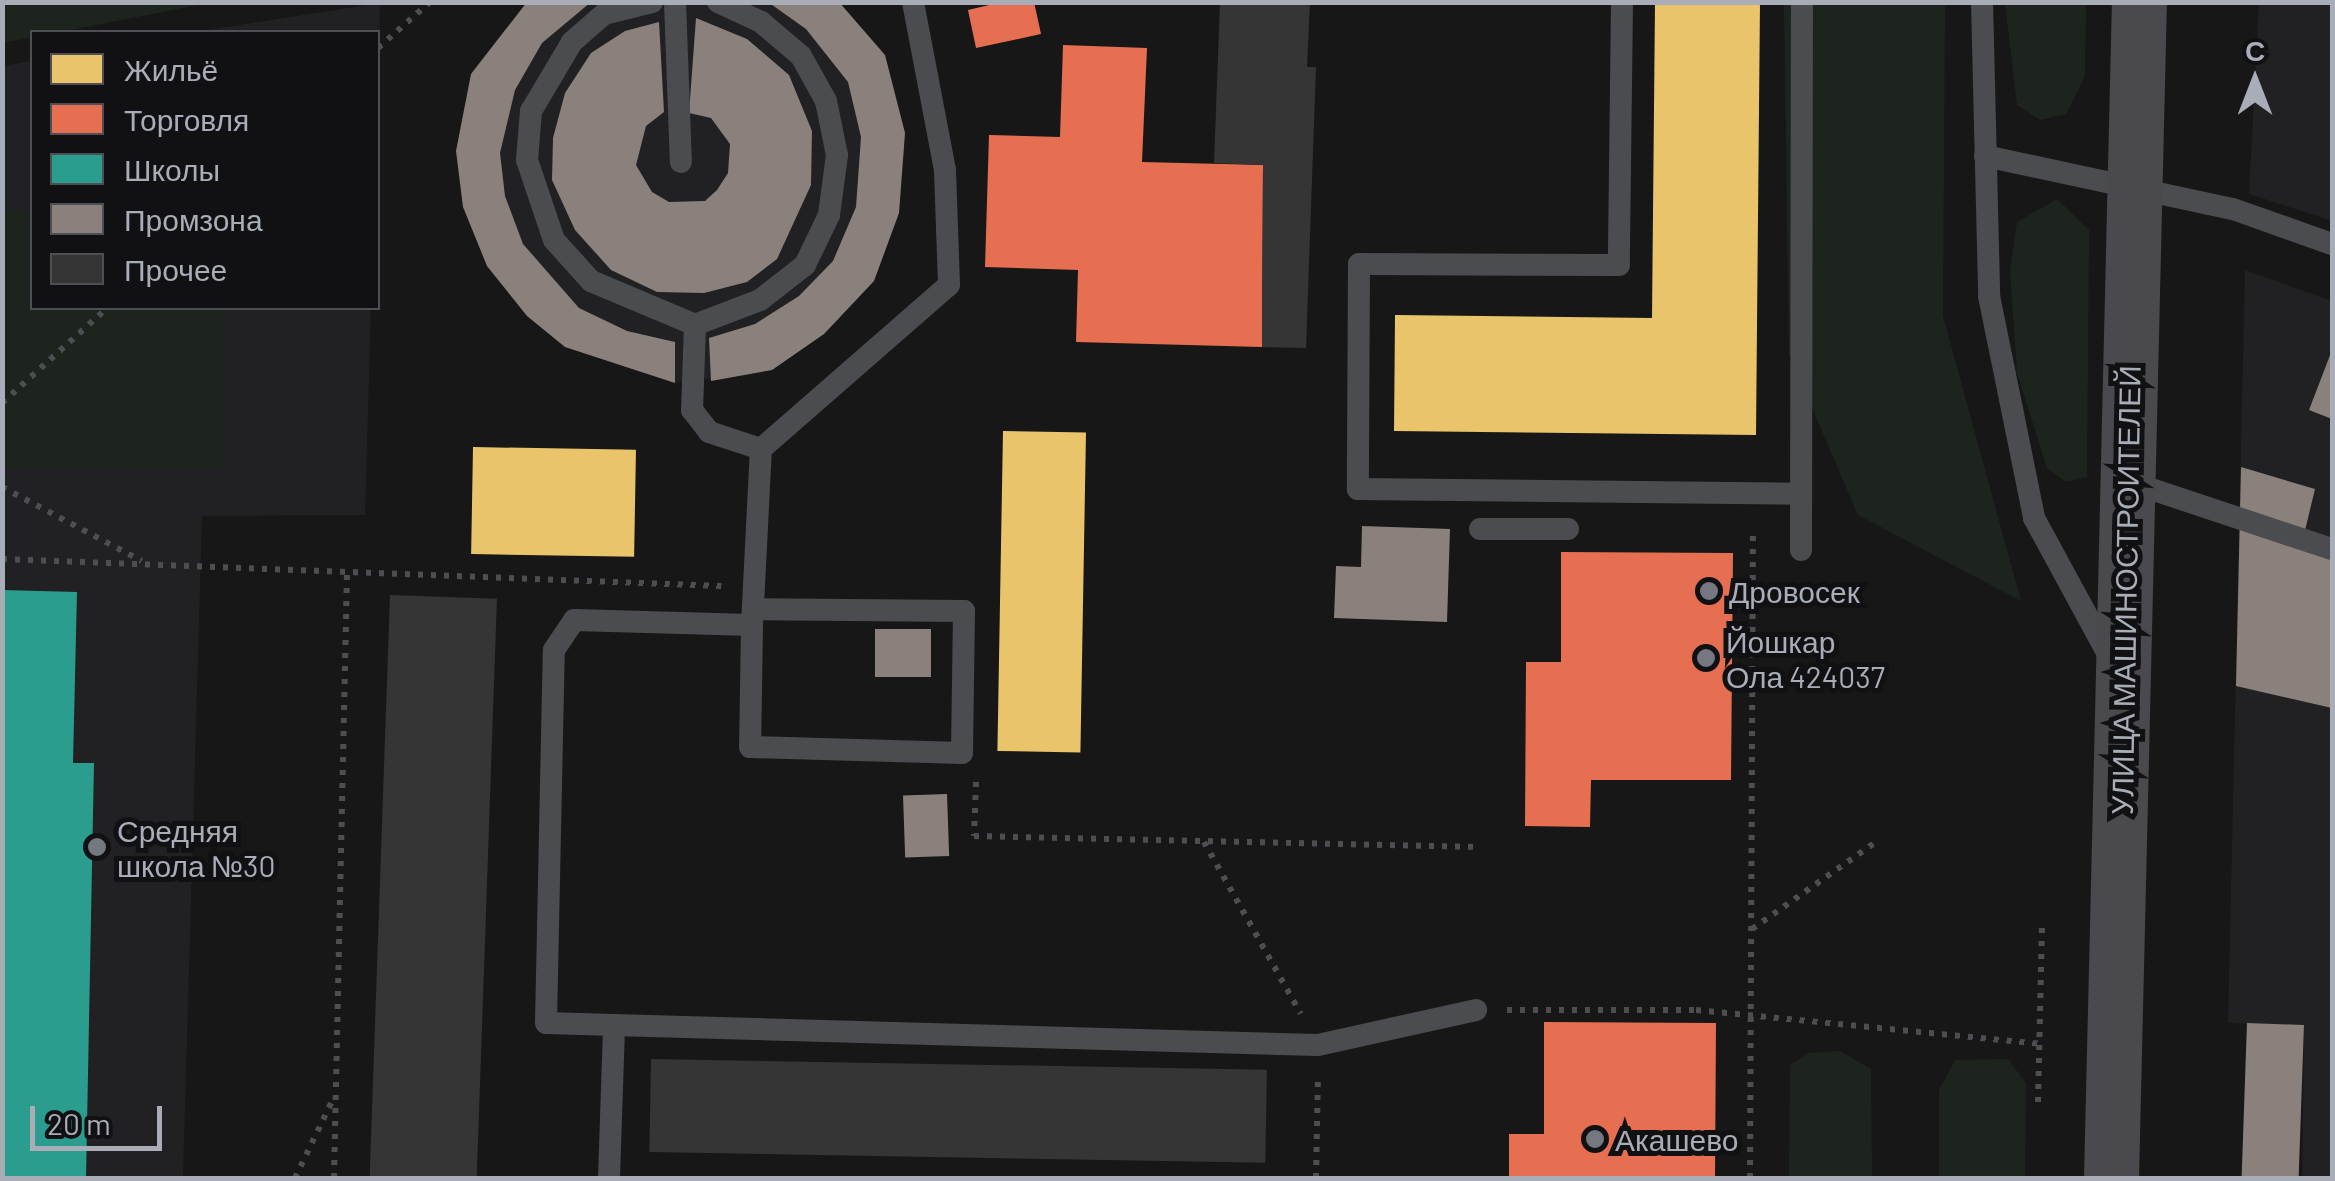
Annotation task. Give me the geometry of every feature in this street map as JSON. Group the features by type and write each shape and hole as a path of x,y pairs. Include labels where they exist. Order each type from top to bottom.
{"main road":[{"name":"УЛИЦА МАШИНОСТРОИТЕЛЕЙ","path":"2110,1178 2139,2"}],"lane":[{"path":"652,2 604,14 572,42 531,111 528,160 554,240 592,282 695,325 760,300 805,265 829,215 836,155 826,101 802,56 761,22 718,2"},
{"path":"675,2 681,162"},
{"path":"913,2 944,170 949,285 761,449 753,617 750,747 962,753 964,611 753,617 574,620 554,650 546,1023 1318,1044 1476,1010"},
{"path":"1622,2 1619,265 1359,264 1358,490 1801,494"},
{"path":"1801,550 1802,2"},
{"path":"1982,2 1989,296 2034,518 2123,681"},
{"path":"1986,156 2233,209 2332,244"},
{"path":"695,325 692,410 708,432 761,449"},
{"path":"2127,480 2332,549"},
{"path":"1480,530 1568,530"},
{"path":"609,1178 614,1025"}],"path":[{"path":"380,46 430,2"},
{"path":"2,403 104,310"},
{"path":"2,487 148,564"},
{"path":"1750,1178 1754,528"},
{"path":"334,1178 347,572"},
{"path":"1203,841 1318,1044 1316,1178"},
{"path":"1752,929 1876,841"},
{"path":"2038,1102 2042,922"},
{"path":"1476,1010 1696,1010 1752,1020 2040,1044"},
{"path":"294,1178 336,1094"}],"shaded area":[{"path":"3,2 209,2 70,30 30,30 30,38 3,43"},
{"path":"527,2 839,3 885,55 905,133 899,213 874,281 824,334 772,370 675,383 565,347 527,316 471,74"},
{"path":"380,3 379,30 208,30"},
{"path":"1784,3 1945,3 1943,316 2021,601 1858,515 1789,354"},
{"path":"2005,3 2086,3 2085,76 2066,114 2040,120 2017,105"},
{"path":"2259,3 2332,3 2332,221 2249,194"},
{"name":"Средняя школа №30","path":"30,61 30,310 371,310 365,515 202,516 183,1178 3,1178 2,66"},
{"path":"2057,199 2089,230 2087,477 2066,482 2047,468 2017,373 2010,271 2017,222"},
{"path":"3,210 30,211 30,310 224,310 223,469 3,468"},
{"path":"2245,270 2332,301 2332,1178 2302,1178 2304,1025 2228,1023"},
{"path":"1840,1051 1871,1069 1872,1178 1789,1178 1790,1065 1809,1053"},
{"path":"2008,1059 2026,1083 2025,1178 1939,1178 1939,1090 1955,1060"}],"building: Жильё":[{"path":"1655,2 1760,2 1756,435 1394,431 1395,315 1652,318"},
{"path":"1003,431 1086,432 1080,752 997,751"},
{"path":"473,447 636,450 634,557 471,554"}],"building: Торговля":[{"path":"1002,2 1034,2 1041,34 976,48 968,10"},
{"path":"1063,45 1147,48 1142,162 1263,165 1262,347 1076,342 1078,270 985,267 989,135 1060,137"},
{"path":"1561,552 1733,553 1731,780 1591,780 1590,827 1525,826 1526,662 1561,662"},
{"path":"1544,1022 1716,1023 1715,1178 1509,1178 1509,1134 1544,1134"}],"building: Школы":[{"path":"2,590 77,592 73,763 94,763 86,1178 2,1178"}],"building: Промзона":[{"path":"527,2 591,2 542,43 515,90 500,153 505,196 523,244 579,308 627,331 675,342 675,383 565,347 527,316 487,266 463,207 456,151 471,74"},
{"path":"768,2 839,2 885,55 905,133 899,213 874,281 824,334 772,370 711,381 709,338 755,324 799,296 833,261 856,207 861,137 848,82 806,29"},
{"path":"696,18 747,39 789,75 812,131 811,185 777,259 747,282 704,293 657,292 611,270 575,230 552,180 553,138 565,93 591,53 625,31 659,22 664,112 646,126 636,165 652,192 669,202 705,201 728,173 730,144 711,118 689,113"},
{"path":"2332,350 2332,419 2309,410"},
{"path":"2241,467 2315,489 2302,543 2332,551 2332,708 2236,686"},
{"path":"1362,526 1450,529 1447,622 1334,618 1336,566 1361,567"},
{"path":"875,629 931,629 931,677 875,677"},
{"path":"947,794 949,856 905,857 903,796"},
{"path":"2247,1023 2304,1025 2299,1178 2242,1178"}],"building: Прочее":[{"path":"1220,2 1310,2 1307,67 1316,67 1306,348 1262,347 1263,165 1214,163"},
{"path":"390,595 497,599 477,1178 370,1178"},
{"path":"651,1059 1267,1070 1265,1163 649,1152"}],"place":[{"name":"Дровосек","path":"1709,591"},
{"name":"Йошкар Ола 424037","path":"1706,658"},
{"name":"Средняя школа №30","path":"97,847"},
{"name":"Акашево","path":"1595,1139"}]}
